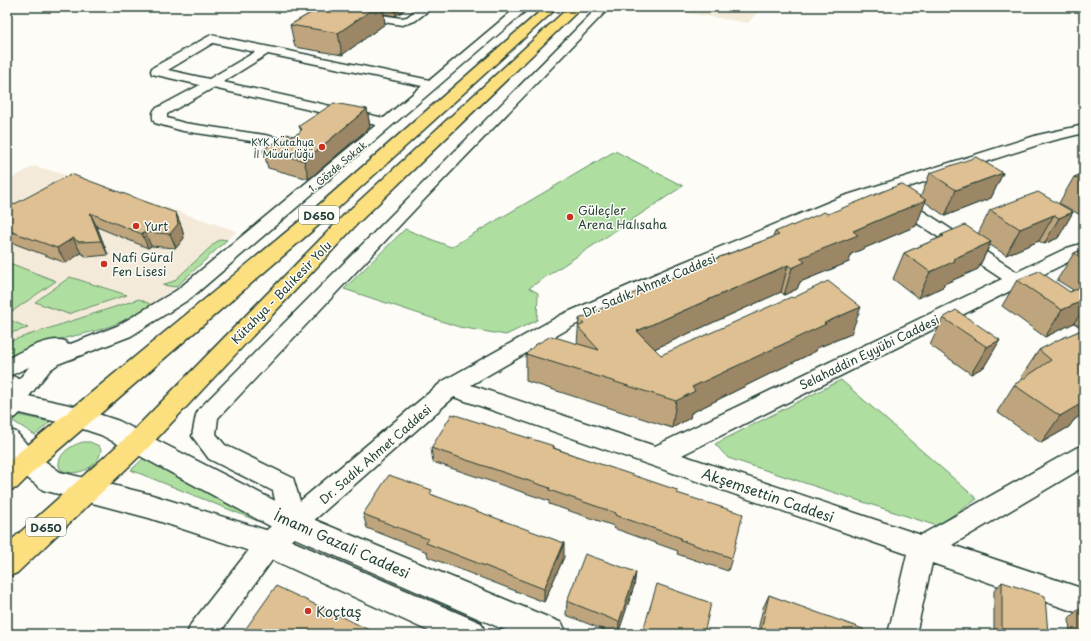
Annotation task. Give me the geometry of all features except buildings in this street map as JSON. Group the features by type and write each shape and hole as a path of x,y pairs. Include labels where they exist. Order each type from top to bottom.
{"highway":[{"name":"D650","path":"80,417 320,214 552,7"},
{"name":"Kütahya - Balıkesir Yolu","path":"7,563 138,442 351,219 576,7"},
{"path":"7,480 26,462 80,417"}],"main road":[{"name":"İmamı Gazali Caddesi","path":"12,397 80,417 110,428 293,524 551,634"},
{"path":"7,439 26,462 53,482 149,506 270,544 464,633"}],"street":[{"path":"310,7 402,22 411,19 427,7"},
{"name":"1. Gözde Sokak","path":"124,331 184,294 524,7"},
{"path":"293,524 284,485 217,452 204,436 207,415 604,7"},
{"path":"387,123 157,71 211,40 432,84"},
{"path":"266,50 184,100 160,112 160,120 183,127 265,139 297,147"},
{"name":"Dr. Sadık Ahmet Caddesi","path":"201,634 270,544 451,387 568,320 674,273 847,201 1043,138 1084,129"},
{"path":"880,190 1016,280"},
{"name":"Selahaddin Eyyübi Caddesi","path":"656,457 1084,248"},
{"path":"7,369 18,361 49,349 124,331"},
{"path":"12,397 42,365 51,359 124,331"},
{"name":"Akşemsettin Caddesi","path":"451,387 1084,602"},
{"path":"902,634 922,548 1084,455"}],"shaded area":[{"path":"653,7 762,7 748,23"},
{"name":"Nafi Güral Fen Lisesi","path":"34,166 77,178 237,231 176,287 148,308 109,327 41,343 7,358 7,181"}],"green space":[{"path":"615,151 683,186 529,288 538,293 537,320 506,335 459,327 344,289 405,229 451,247"},
{"path":"221,239 227,240 176,287 162,285 174,281"},
{"path":"7,262 56,281 7,315"},
{"path":"70,277 127,295 68,314 35,302"},
{"path":"139,299 152,305 128,318 96,331 36,346 7,358 7,342"},
{"path":"10,320 28,328 7,334 7,322"},
{"path":"841,380 977,499 937,526 728,458 715,444"},
{"path":"14,414 50,422 35,435 8,418"},
{"path":"83,442 90,442 99,446 101,450 96,461 92,466 80,472 74,473 61,470 59,461 63,453 70,447"},
{"path":"144,458 265,518 260,522 131,470"}],"place":[{"name":"KYK Kütahya İl Müdürlüğü","path":"322,147"},
{"name":"Güleçler Arena Halısaha","path":"570,217"},
{"name":"Yurt","path":"136,226"},
{"name":"Nafi Güral Fen Lisesi","path":"104,264"},
{"name":"Koçtaş","path":"308,611"}]}
